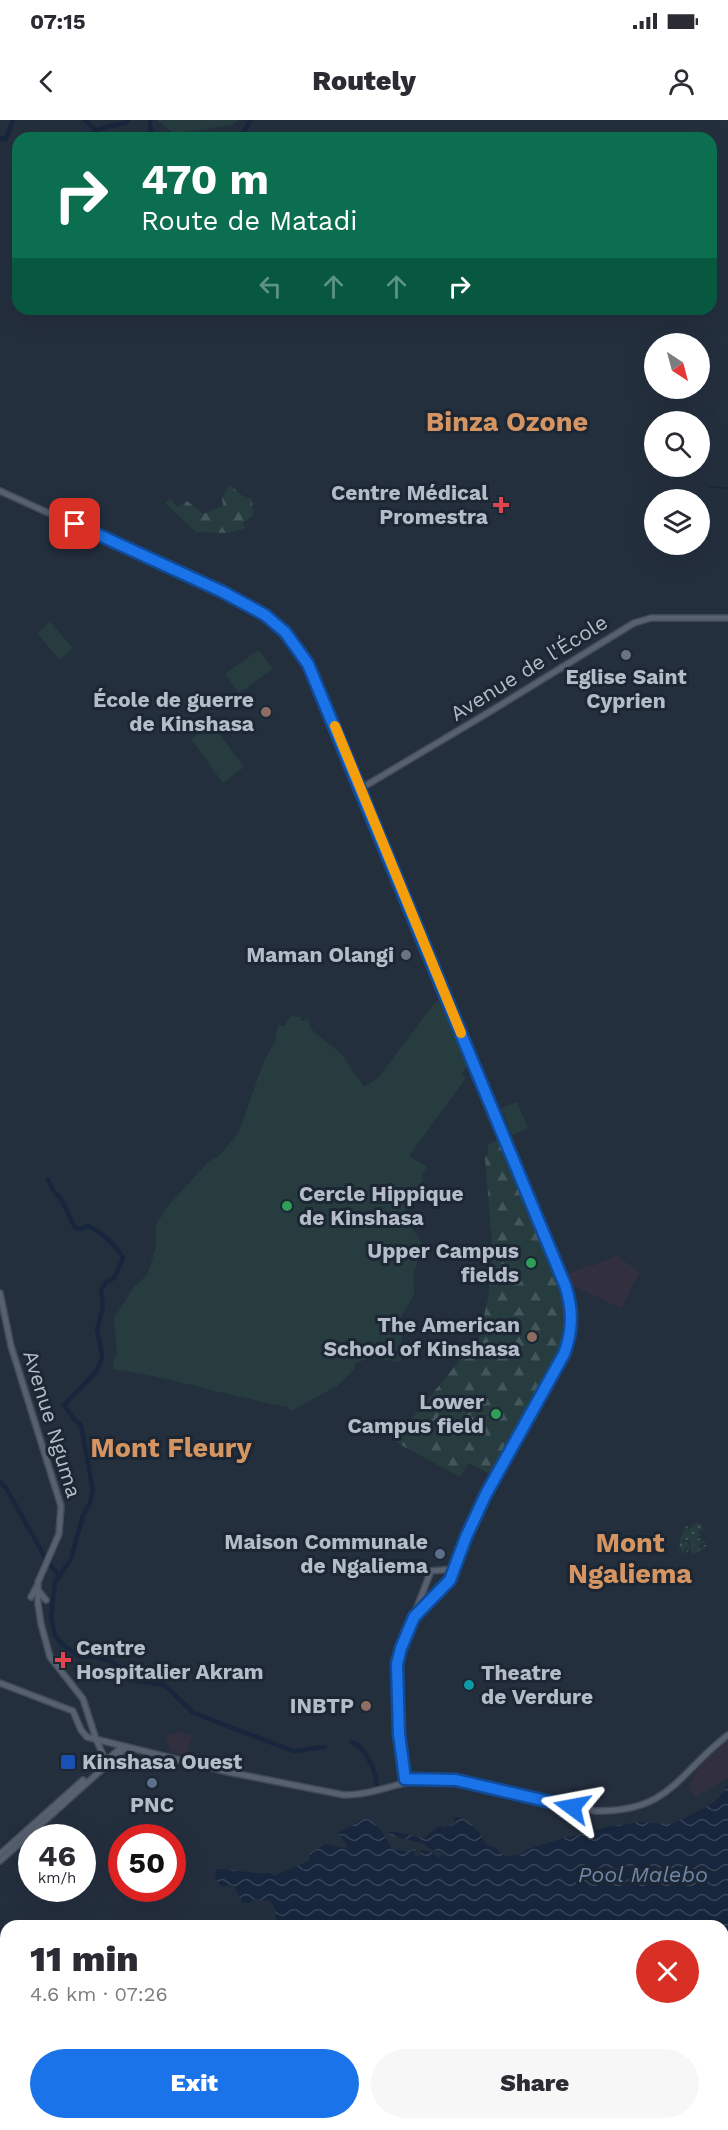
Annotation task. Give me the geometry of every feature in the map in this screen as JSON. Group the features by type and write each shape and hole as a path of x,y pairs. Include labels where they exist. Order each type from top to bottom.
{"main road":[{"path":"0,491 223,592 270,618 285,632 308,664 565,1285 571,1308 571,1333 564,1354 486,1494 450,1580 428,1600 414,1617"},
{"name":"Avenue de l'École","path":"360,789 634,623 651,618 728,618"},
{"name":"Avenue Nguma","path":"0,1293 11,1346 61,1506 59,1533 38,1585 40,1615 50,1657 82,1699 106,1762"},
{"path":"403,1781 397,1664 431,1571 453,1569"},
{"path":"31,1597 38,1585"},
{"path":"38,1585 46,1601 40,1615"},
{"path":"421,1596 428,1600"},
{"path":"0,1683 73,1711 87,1737 228,1772 324,1792 352,1795 389,1787 403,1781 436,1778 456,1780 595,1811 618,1811 642,1805 669,1791 728,1735"},
{"path":"0,1854 125,1746"},
{"path":"0,1861 106,1762"}],"shaded area":[{"path":"616,1256 640,1272 621,1308 571,1285 566,1275"},
{"path":"179,1732 192,1736 186,1756 170,1751 166,1736"},
{"path":"728,1739 728,1778 695,1797 688,1787 698,1769 716,1748"}],"green space":[{"path":"157,120 238,120 232,125 172,132"},
{"path":"230,484 241,495 252,499 253,516 243,523 245,528 228,533 196,532 165,503 170,499 178,507 187,501 203,514 223,506 222,498"},
{"path":"50,622 73,648 60,660 37,633"},
{"path":"259,650 273,669 239,693 225,674"},
{"path":"212,724 244,767 223,783 191,739"},
{"name":"Cercle Hippique de Kinshasa","path":"442,999 469,1064 461,1074 466,1078 409,1156 427,1167 422,1174 423,1180 406,1204 406,1220 422,1243 413,1278 415,1292 402,1316 401,1362 372,1358 354,1363 355,1369 337,1386 291,1411 288,1407 113,1369 114,1357 117,1356 114,1318 134,1287 147,1275 156,1248 156,1225 167,1207 209,1161 218,1157 238,1134 264,1061 275,1042 278,1025 285,1026 290,1016 301,1017 301,1021 308,1019 311,1029 341,1054 364,1087 378,1078 435,1002"},
{"path":"517,1102 528,1128 512,1135 501,1108"},
{"path":"501,1139 558,1276 566,1302 568,1321 565,1340 548,1375 545,1374 535,1391 537,1395 490,1474 469,1463 460,1477 394,1440 480,1336 493,1256 485,1157 488,1153 488,1144"},
{"name":"Upper Campus fields","path":"536,1241 547,1280 527,1285 516,1246"},
{"path":"695,1523 703,1526 701,1528 703,1527 703,1531 700,1529 697,1533 701,1534 697,1538 701,1539 697,1545 702,1541 707,1544 702,1543 698,1546 701,1548 706,1545 706,1547 692,1555 690,1545 693,1545 694,1549 695,1545 690,1543 689,1539 685,1541 684,1538 682,1546 684,1542 688,1542 690,1549 686,1553 688,1547 686,1547 683,1555 680,1550 684,1550 679,1548 681,1536 684,1535 682,1534 686,1526 687,1531 692,1528 693,1524 695,1526"}],"water":[{"name":"Pool Malebo","path":"728,1784 728,1920 276,1920 275,1908 270,1901 255,1899 250,1903 243,1903 234,1887 227,1885 223,1887 215,1877 217,1869 271,1873 274,1876 310,1860 309,1854 325,1844 346,1848 348,1846 338,1833 363,1819 369,1818 381,1830 392,1849 407,1852 416,1848 414,1856 419,1857 421,1853 419,1851 422,1850 439,1858 443,1854 436,1850 433,1851 424,1844 388,1833 392,1831 423,1838 440,1826 443,1828 456,1824 453,1817 469,1822 486,1845 495,1847 505,1856 520,1855 528,1849 607,1827 639,1822 671,1824 713,1803 724,1792"}],"waterway":[{"path":"0,138 6,139 13,120"},
{"path":"85,120 95,130 128,120"},
{"path":"150,120 151,132"},
{"path":"244,132 251,120"},
{"path":"711,487 728,488"},
{"path":"48,1180 61,1199 74,1226 79,1229 88,1226 98,1232 123,1258 114,1278 106,1282 101,1291 103,1307 97,1329 101,1361 95,1373 64,1405 81,1425 93,1491 90,1503 83,1515 71,1559 55,1582 51,1617 55,1635 62,1644 80,1657 94,1656 110,1661 125,1670 133,1680 164,1685 194,1713 293,1751 325,1747"},
{"path":"0,1482 6,1488 46,1559"},
{"path":"49,1563 60,1577"},
{"path":"351,1742 361,1748 369,1760 377,1787"}],"slow traffic":[{"path":"335,726 461,1033"}],"place":[{"name":"Centre Médical Promestra","path":"501,505"},
{"name":"Eglise Saint Cyprien","path":"626,655"},
{"name":"École de guerre de Kinshasa","path":"266,712"},
{"name":"Maman Olangi","path":"406,955"},
{"name":"Cercle Hippique de Kinshasa","path":"287,1206"},
{"name":"Upper Campus fields","path":"531,1263"},
{"name":"The American School of Kinshasa","path":"532,1337"},
{"name":"Lower Campus field","path":"496,1414"},
{"name":"Maison Communale de Ngaliema","path":"440,1554"},
{"name":"Centre Hospitalier Akram","path":"63,1660"},
{"name":"Theatre de Verdure","path":"469,1685"},
{"name":"INBTP","path":"366,1706"},
{"name":"Kinshasa Ouest","path":"68,1762"},
{"name":"PNC","path":"152,1783"}],"district":[{"name":"Binza Ozone","path":"507,422"},
{"name":"Mont Fleury","path":"171,1448"},
{"name":"Mont Ngaliema","path":"630,1558"}],"route":[{"path":"75,524 223,592 270,618 285,632 308,664 565,1285 571,1308 572,1325 564,1354 486,1494 466,1537 450,1580 428,1600 414,1617 397,1664 399,1734 405,1779 456,1780 572,1807"}]}
